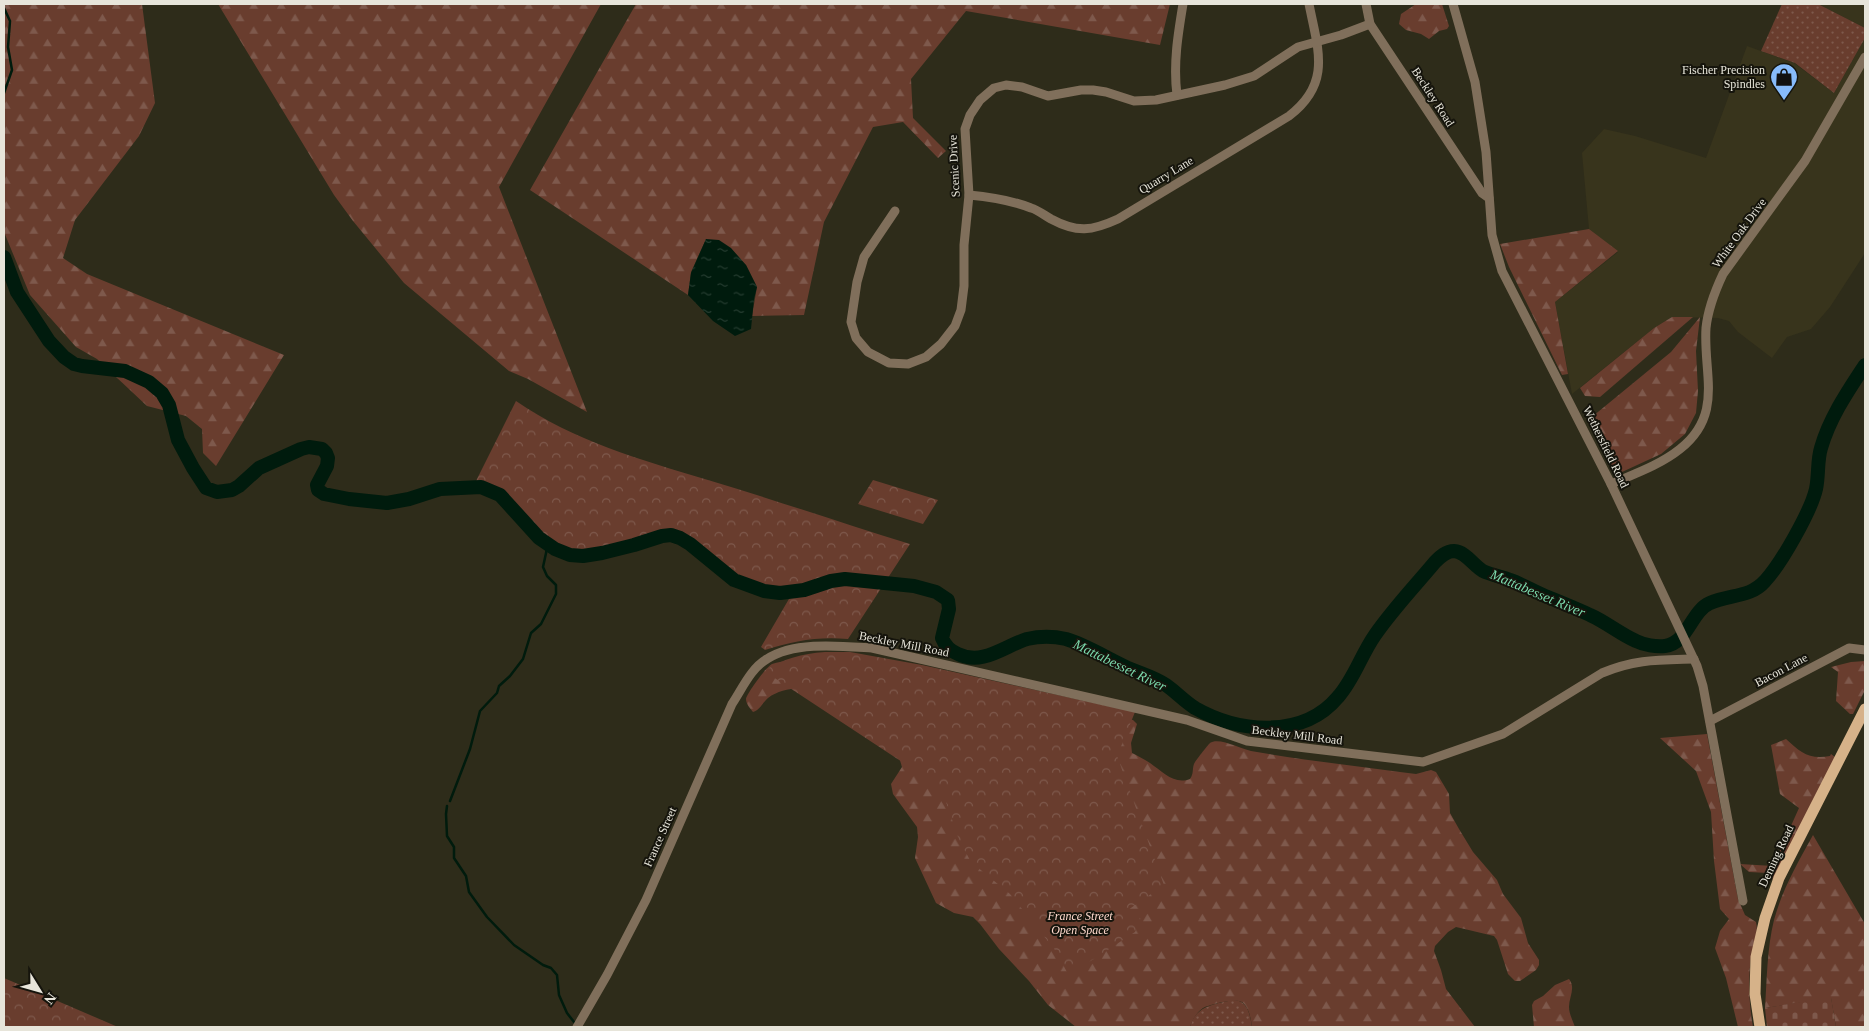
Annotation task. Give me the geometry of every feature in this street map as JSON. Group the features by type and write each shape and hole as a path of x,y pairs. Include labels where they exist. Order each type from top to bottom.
{"main road":[{"name":"Deming Road","path":"1760,1027 1755,994 1756,957 1779,878 1865,709"}],"street":[{"path":"1177,95 1175,81 1176,44 1183,4"},
{"name":"Quarry Lane","path":"969,195 1017,203 1032,208 1052,220 1072,228 1084,230 1102,227 1118,219 1289,116 1310,97 1319,73 1316,41 1309,4"},
{"name":"Beckley Road","path":"1366,4 1370,24 1482,193 1488,198"},
{"name":"Wethersfield Road","path":"1453,4 1475,82 1486,152 1492,235 1502,271 1611,484 1694,659 1704,686 1743,901"},
{"name":"Scenic Drive","path":"895,211 864,257 857,282 851,322 856,338 868,352 889,363 908,364 926,357 942,344 955,326 961,310 964,286 964,245 969,195 964,129 970,115 980,100 994,88 1006,85 1022,87 1048,96 1081,90 1093,90 1134,101 1147,101 1225,86 1254,76 1298,47 1341,36 1370,24"},
{"name":"White Oak Drive","path":"1611,484 1662,460 1678,450 1690,441 1698,429 1705,414 1709,396 1706,327 1708,310 1714,293 1723,274 1805,161 1865,57"},
{"name":"Beckley Mill Road","path":"766,658 784,651 826,644 872,648 1186,720 1247,741 1422,762 1503,734 1602,673 1617,667 1640,661 1694,659"},
{"name":"Bacon Lane","path":"1710,721 1849,648 1865,650"},
{"name":"France Street","path":"577,1027 607,975 646,900 732,704 747,680 766,658"}],"shaded area":[{"path":"1818,4 1865,4 1865,28"},
{"path":"1865,38 1865,253 1830,307 1811,329 1787,337 1772,358 1738,332 1729,321 1718,318 1672,317 1654,328 1572,394 1555,302 1618,252 1589,229 1582,153 1604,129 1635,136 1706,158 1747,46 1794,63 1834,93"}],"green space":[{"path":"4,4 142,4 155,103 139,136 75,220 63,258 87,274 284,355 216,466 203,453 202,429 186,416 147,406 97,359 76,347 30,295 4,232"},
{"path":"218,4 601,4 499,187 587,412 528,379 509,371 404,283 334,195"},
{"path":"636,4 1170,4 1160,45 966,11 911,79 913,118 946,151 938,158 903,122 873,127 824,222 804,315 752,316 757,287 746,265 706,239 691,272 688,295 530,190"},
{"path":"1416,4 1442,4 1449,26 1447,29 1439,31 1429,39 1421,34 1406,30 1399,24 1401,14"},
{"path":"1782,4 1818,4 1865,28 1865,38 1834,93 1795,63 1761,51"},
{"path":"1589,229 1618,251 1555,302 1568,374 1562,375 1509,267 1500,244"},
{"path":"1672,317 1693,317 1600,397 1585,396 1580,388 1654,328"},
{"path":"1700,317 1696,351 1698,391 1696,413 1685,434 1661,454 1622,472 1612,468 1587,421 1671,352"},
{"path":"516,401 561,427 609,448 910,544 848,639 806,640 765,650 761,647 793,592 767,591 755,589 744,584 725,573 690,544 673,536 654,538 644,543 599,555 576,556 565,553 544,541 508,502 498,494 486,489 473,487"},
{"path":"873,480 938,500 923,524 858,504"},
{"name":"France Street Open Space","path":"825,652 850,652 922,665 1135,712 1120,749 1116,753 1164,885 1128,910 1141,919 1135,932 1068,974 1055,950 1010,894 971,862 959,840 945,799 934,783 764,671 793,657"},
{"name":"France Street Open Space","path":"812,660 1133,720 1137,724 1131,743 1132,753 1169,777 1179,780 1190,779 1195,762 1210,743 1219,741 1251,751 1307,760 1416,774 1431,770 1436,772 1449,794 1450,813 1473,852 1497,880 1503,894 1521,918 1528,943 1539,960 1539,965 1536,970 1520,981 1515,981 1508,974 1494,936 1456,927 1448,932 1435,946 1434,951 1446,989 1475,1027 1252,1027 1246,1007 1242,1002 1228,1001 1203,1008 1195,1016 1190,1027 1076,1027 1048,1005 973,917 954,913 936,903 915,858 918,837 917,827 893,794 891,784 902,767 899,757 799,688 775,694 768,698 756,711 753,712 749,707 746,701 747,696 769,666 781,662"},
{"path":"1865,661 1865,690 1853,714 1850,714 1836,701 1838,672 1831,667"},
{"path":"1707,734 1738,899 1745,915 1756,922 1757,927 1749,975 1753,1027 1738,1027 1726,978 1715,948 1720,931 1729,919 1720,909 1714,861 1711,812 1696,771 1660,738"},
{"path":"1786,739 1805,754 1823,757 1830,756 1831,754 1835,757 1774,881 1768,873 1749,872 1740,864 1773,866 1799,808 1780,794 1771,745"},
{"path":"1813,835 1865,924 1865,1027 1836,1027 1831,998 1765,1008 1769,953 1777,909 1796,866"},
{"path":"4,978 118,1027 4,1027"},
{"path":"1569,979 1572,989 1569,1010 1575,1027 1534,1027 1532,1005 1534,1001 1555,985"},
{"path":"1831,997 1836,1027 1767,1027 1765,1008"},
{"path":"1233,1000 1245,1005 1252,1027 1190,1027 1196,1014 1201,1010"}],"water":[{"path":"706,239 719,240 731,248 746,265 757,287 751,329 735,336 713,321 688,295 691,273"}],"waterway":[{"path":"4,8 10,21 8,47 12,70 4,93"},
{"name":"Mattabesset River","path":"4,257 17,292 49,341 64,357 74,364 82,366 125,371 149,382 162,393 169,405 178,440 206,488 217,492 232,490 259,468 301,449 309,447 322,449 328,458 327,466 317,485 318,490 324,494 387,503 409,499 440,489 481,487 500,495 539,538 555,549 570,555 583,556 602,553 671,535 690,544 734,580 764,591 780,593 804,590 831,581 845,579 914,586 936,592 948,600 949,609 942,638 948,648 958,654 976,658 993,654 1027,639 1037,637 1066,639 1081,644 1161,682 1195,708 1231,723 1250,727 1270,728 1289,726 1307,720 1324,711 1344,690 1370,643 1389,616 1435,562 1451,551 1463,554 1485,572 1514,582 1584,612 1624,635 1646,645 1665,646 1673,644 1704,607 1717,600 1753,590 1765,581 1779,563 1802,523 1813,499 1817,484 1820,453 1829,426 1865,365"},
{"path":"450,801 470,749 480,711 497,693 499,686 510,676 523,659 531,633 541,624 556,594 556,585 547,576 543,567 548,544"},
{"path":"447,806 447,836 454,847 454,858 466,876 469,892 487,917 514,945 543,965 551,968 557,975 559,995 567,1013 574,1022"}],"place":[{"name":"Fischer Precision Spindles","path":"1784,101"}]}
